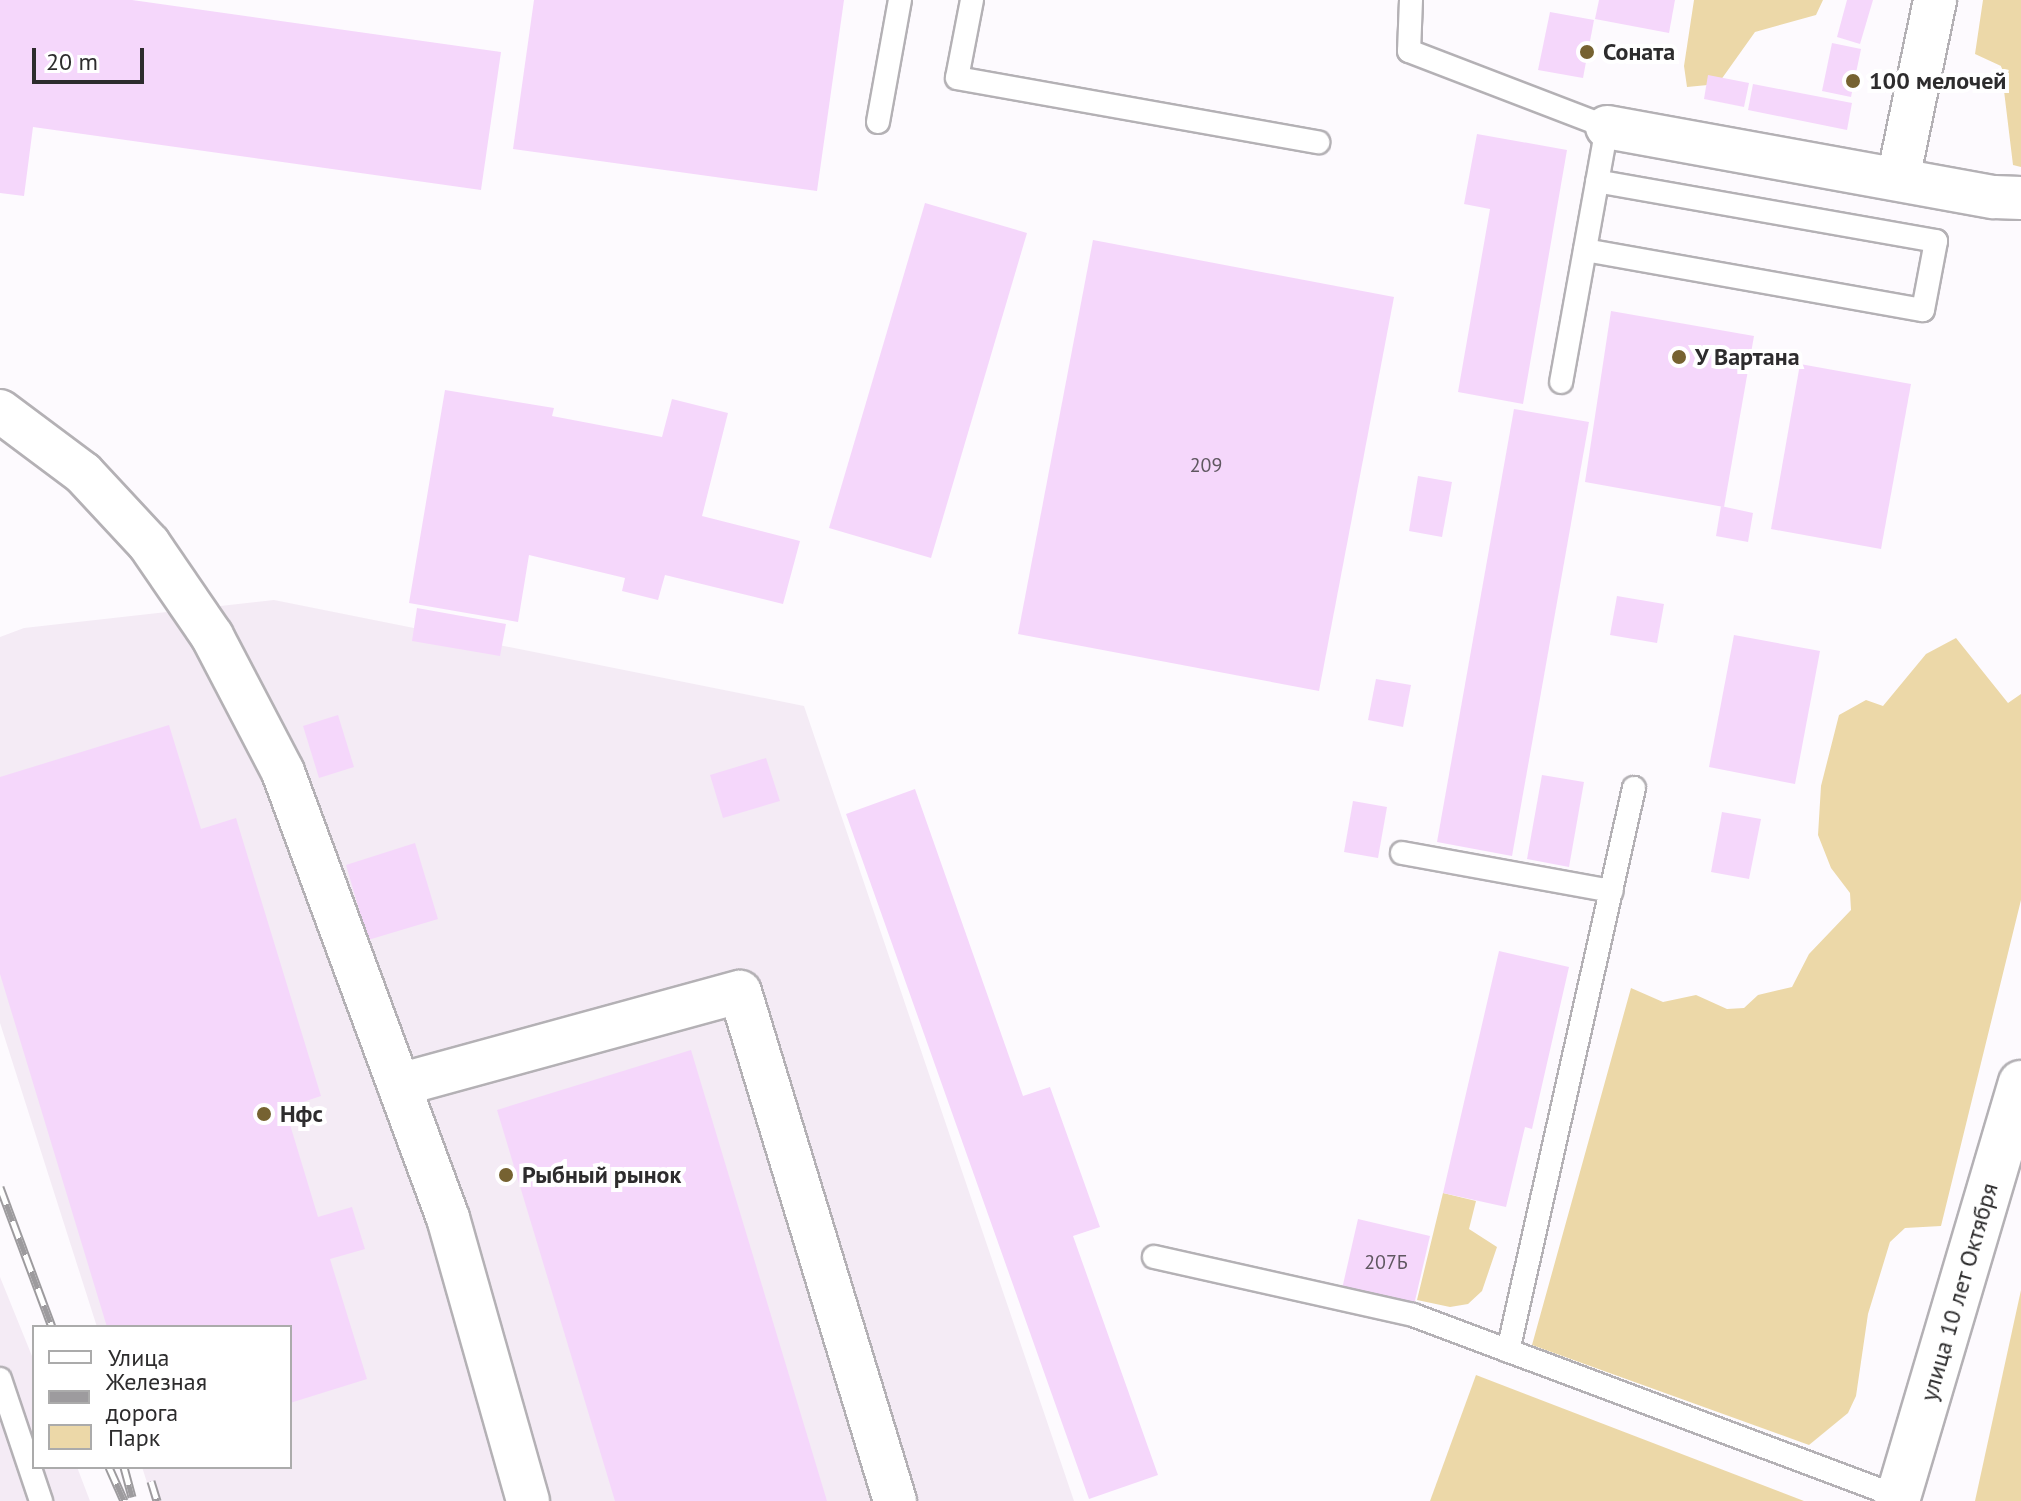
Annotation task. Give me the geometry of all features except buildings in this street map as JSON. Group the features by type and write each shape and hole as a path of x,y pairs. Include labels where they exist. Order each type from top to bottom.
{"main road":[{"name":"улица 10 лет Октября","path":"1898,1499 2021,1083"}],"street":[{"path":"1898,179 1935,0"},
{"path":"1607,127 2021,198"},
{"path":"0,411 93,483 149,544 212,636 283,772 448,1218 528,1501"},
{"path":"399,1085 740,992 895,1501"}],"lane":[{"path":"878,122 900,0"},
{"path":"972,0 957,78 1318,142"},
{"path":"1411,0 1409,51 1607,127 1561,382"},
{"path":"1585,250 1923,310 1936,241 1597,181"},
{"path":"1508,1351 1634,788"},
{"path":"1402,853 1612,891"},
{"path":"1154,1257 1413,1315 1898,1499"},
{"path":"0,1379 41,1501"}],"shaded area":[{"name":"Рыбный рынок","path":"274,600 804,706 1074,1501 153,1501 143,1469 292,1469 292,1325 96,1325 0,1023 0,637 24,628"},
{"path":"0,1277 32,1356 32,1469 78,1469 90,1501 0,1501"}],"green space":[{"path":"1694,0 1823,0 1816,15 1755,32 1718,84 1687,87 1684,66"},
{"path":"1983,0 2021,0 2021,167 2013,165 2001,66 1975,54"},
{"path":"1956,638 2008,703 2021,694 2021,900 1941,1226 1905,1228 1890,1242 1868,1314 1856,1396 1848,1413 1809,1445 1532,1345 1631,988 1663,1002 1696,995 1727,1009 1744,1008 1758,995 1792,987 1809,954 1851,910 1850,893 1831,868 1818,835 1821,786 1839,715 1866,700 1883,706 1926,654"},
{"path":"1443,1193 1476,1201 1469,1229 1497,1247 1482,1291 1468,1304 1450,1307 1417,1300"},
{"path":"2021,1290 2021,1501 1975,1501"},
{"path":"1476,1375 1804,1501 1430,1501"}],"railway":[{"path":"0,1187 51,1325"},
{"path":"110,1469 124,1501"},
{"path":"125,1469 132,1497"},
{"path":"151,1481 157,1501"}],"place":[{"name":"Соната","path":"1587,52"},
{"name":"100 мелочей","path":"1853,81"},
{"name":"У Вартана","path":"1679,357"},
{"name":"Нфс","path":"264,1114"},
{"name":"Рыбный рынок","path":"506,1175"}]}
